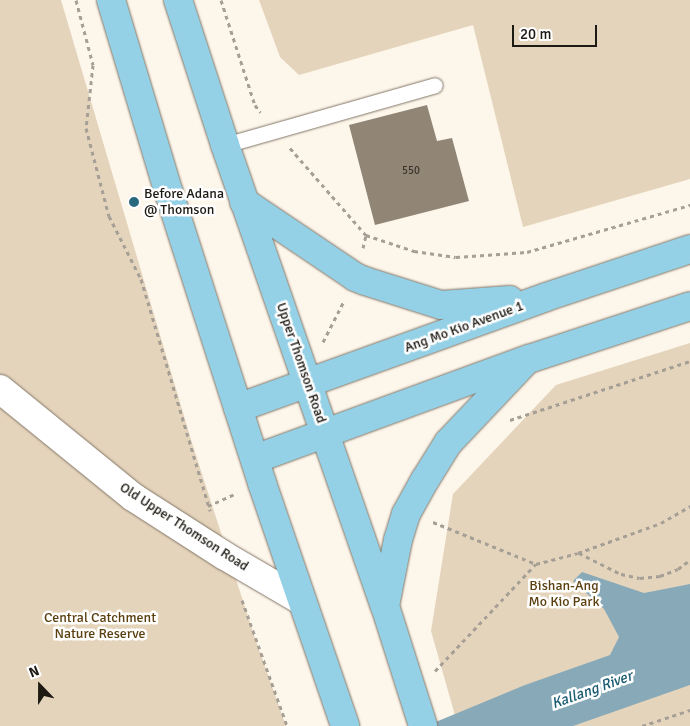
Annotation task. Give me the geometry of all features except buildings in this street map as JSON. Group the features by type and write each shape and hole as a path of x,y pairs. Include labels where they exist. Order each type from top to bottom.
{"main road":[{"path":"111,0 169,193 238,408 345,726"},
{"name":"Upper Thomson Road","path":"178,0 244,202 385,606 422,722"},
{"path":"244,202 355,277 441,305 546,297"},
{"name":"Ang Mo Kio Avenue 1","path":"238,408 546,297 690,249"},
{"path":"255,459 528,359 690,306"},
{"path":"385,606 398,540 406,514 425,480 448,443 528,359"}],"street":[{"name":"Old Upper Thomson Road","path":"0,389 134,497 225,556 302,601"}],"lane":[{"path":"225,145 435,85"}],"path":[{"path":"76,0 93,65 86,128 88,136 110,216 141,279 211,514"},
{"path":"366,235 414,250 456,257 528,252 690,204"},
{"path":"503,424 569,399 690,362"},
{"path":"428,678 536,564 578,553 661,523 690,506"},
{"path":"426,520 536,564"},
{"path":"578,553 621,574 640,578 660,576 678,569 690,560"},
{"path":"225,556 287,726"},
{"path":"642,726 690,710"}],"green space":[{"name":"Central Catchment Nature Reserve","path":"0,0 61,0 192,443 254,635 286,726 0,726"},
{"path":"259,0 690,0 690,179 523,227 473,25 299,75 280,57"},
{"name":"Bishan-Ang Mo Kio Park","path":"690,343 690,726 458,726 431,631 453,494 556,385"}],"water":[{"name":"Kallang River","path":"582,572 644,593 690,584 690,685 573,726 426,726 525,685 610,655 619,637 604,609 573,581"}],"place":[{"name":"Before Adana @ Thomson","path":"134,202"}]}
